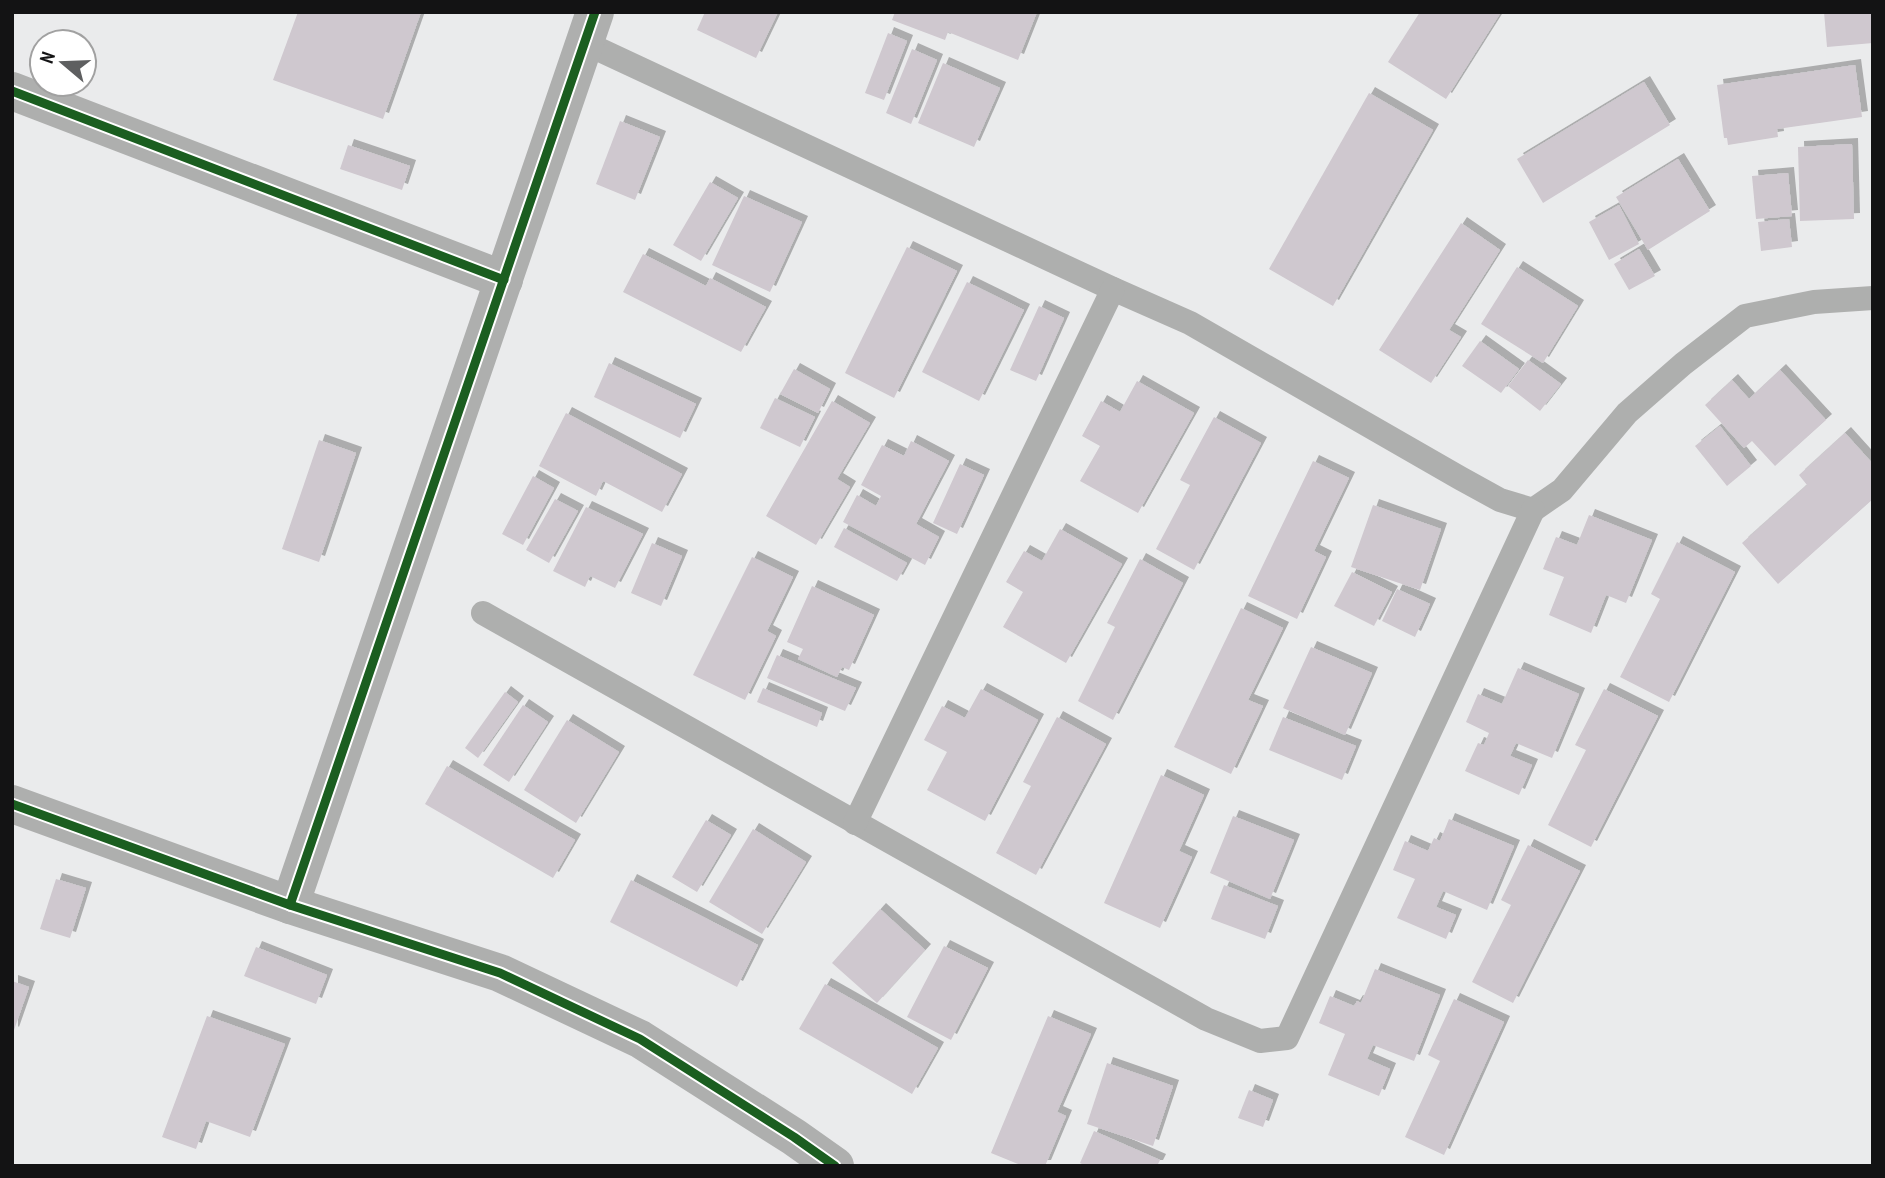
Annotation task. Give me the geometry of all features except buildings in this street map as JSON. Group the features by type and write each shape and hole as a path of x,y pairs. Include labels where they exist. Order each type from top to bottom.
{"street":[{"path":"290,905 590,27"},
{"path":"12,91 504,280"},
{"path":"12,804 290,905 500,973 640,1039 835,1166"}],"lane":[{"path":"590,27 1112,289 1190,323 1470,484 1500,500 1533,510"},
{"path":"855,823 1112,289"},
{"path":"483,613 1206,1019 1260,1041 1287,1038 1533,510 1562,490 1627,413 1683,364 1745,316 1814,302 1873,298"}],"cycle path":[{"path":"290,905 595,12"},
{"path":"12,91 504,280"},
{"path":"12,804 290,905 500,973 640,1039 835,1166"}]}
